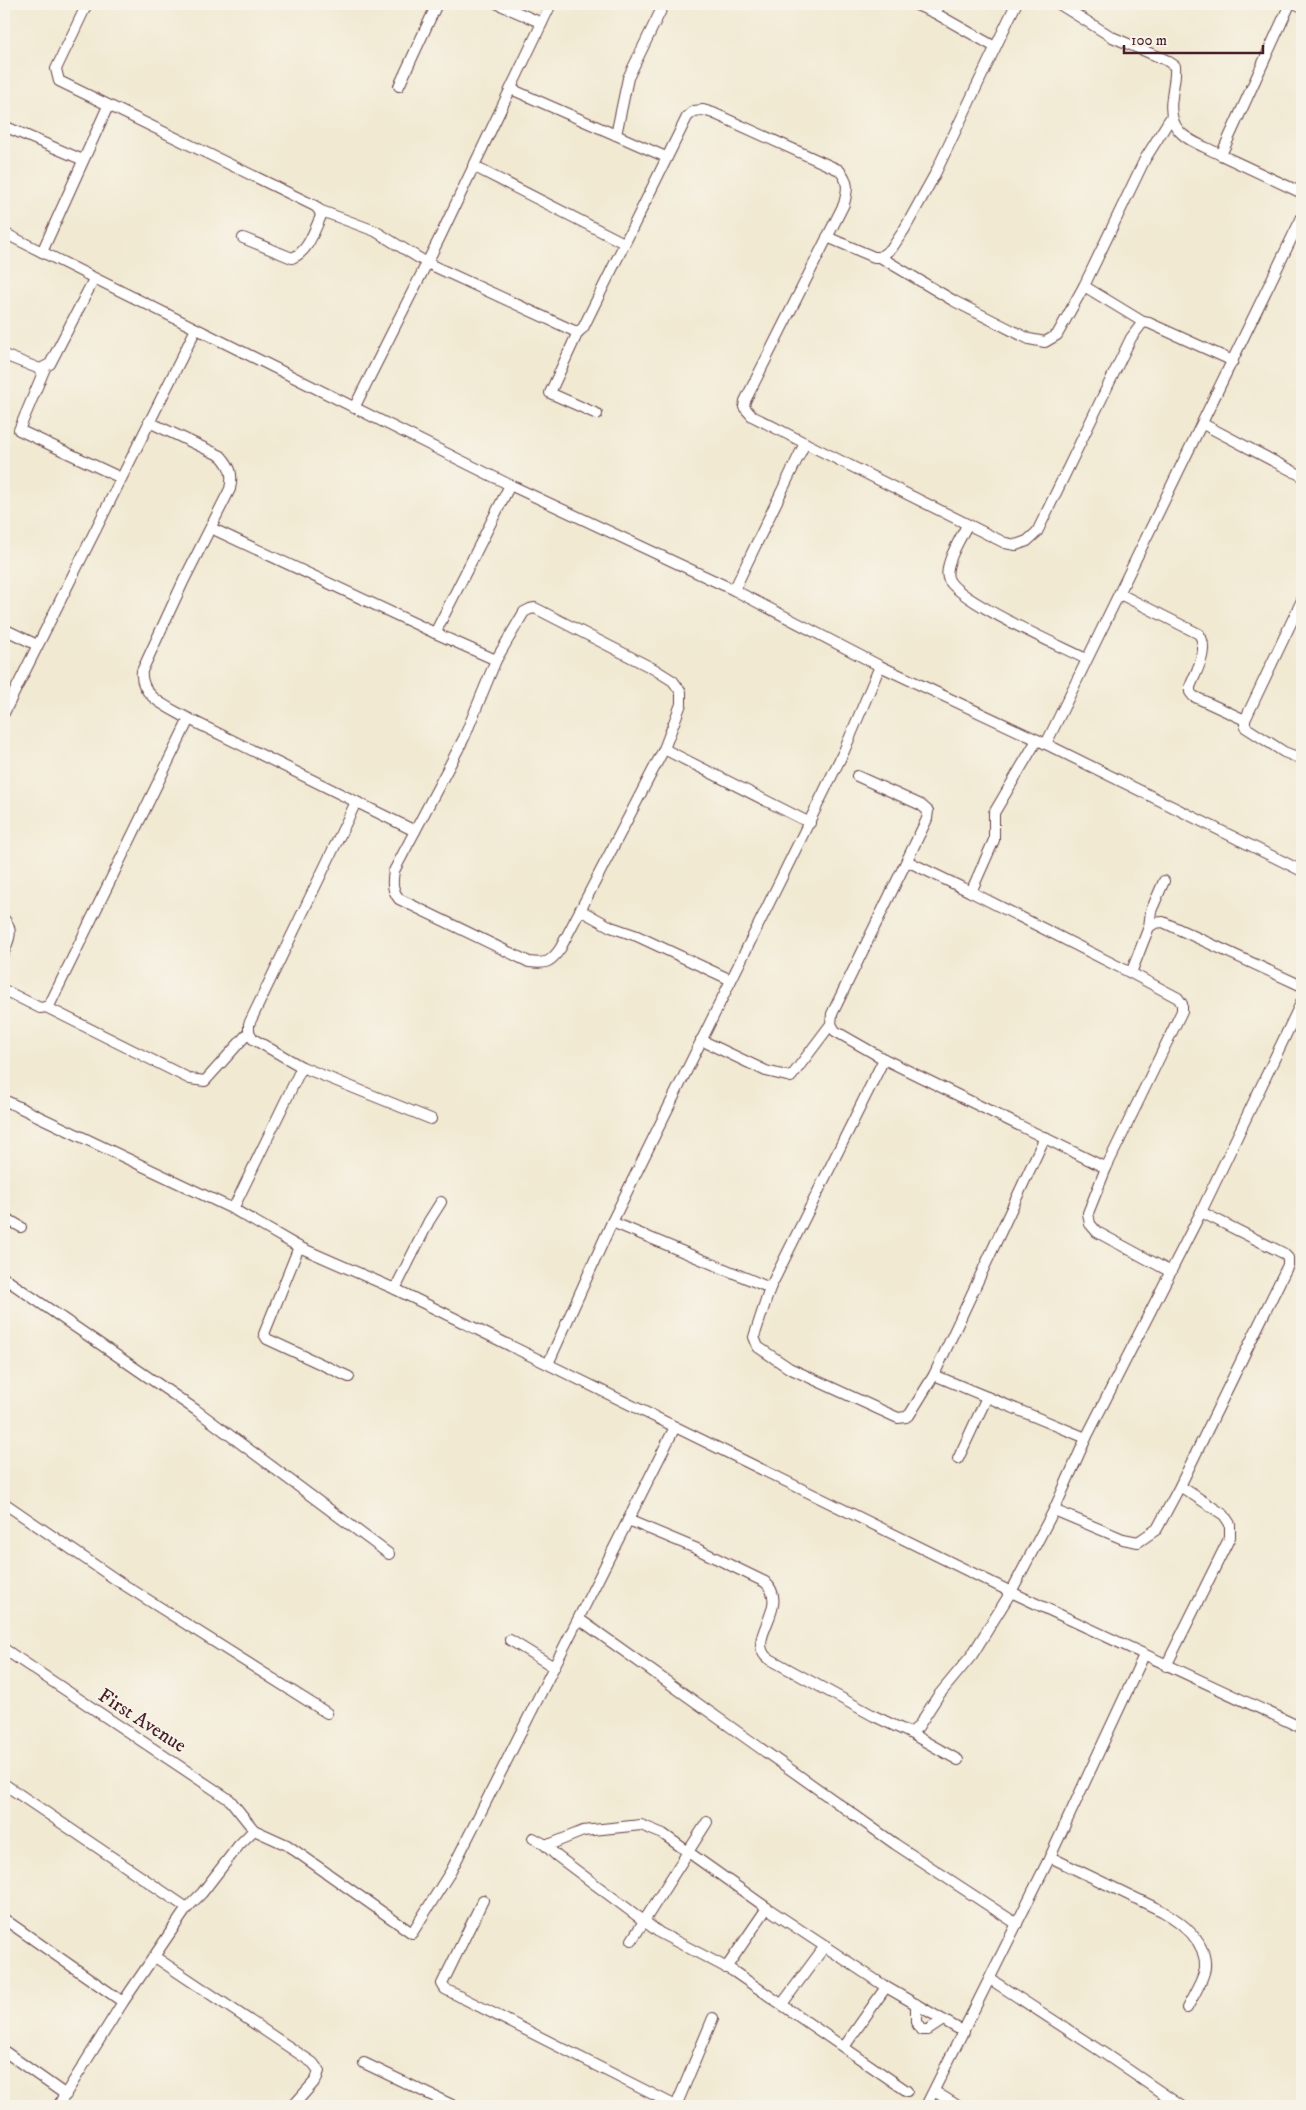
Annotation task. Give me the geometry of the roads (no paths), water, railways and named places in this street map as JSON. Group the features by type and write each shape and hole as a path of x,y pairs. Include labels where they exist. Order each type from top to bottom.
{"street":[{"path":"87,4 56,69 59,81 64,85 315,206 319,210 374,231 427,263 578,332"},
{"path":"399,86 437,4"},
{"path":"498,4 542,23"},
{"path":"354,408 427,263 551,4"},
{"path":"616,134 628,78 664,4"},
{"path":"914,4 938,8 994,47"},
{"path":"880,257 892,248 934,176 1016,4"},
{"path":"1059,4 1112,37 1166,60 1175,66 1176,76 1171,98 1170,118 1174,127 1180,133 1221,155 1302,193"},
{"path":"1221,155 1290,4"},
{"path":"1296,4 1302,7"},
{"path":"510,88 666,157"},
{"path":"42,252 108,106"},
{"path":"597,414 550,393 578,332 583,328 666,157 687,117 694,111 703,110 839,170 846,178 848,188 844,204 745,401 744,407 752,416 805,444 1005,543 1016,545 1027,541 1037,532 1131,338 1143,322"},
{"path":"828,237 874,257 880,257 954,301 1030,339 1045,342 1057,335 1084,286 1145,159 1170,118"},
{"path":"4,126 83,160"},
{"path":"473,166 624,243"},
{"path":"243,238 292,258 299,255 305,249 320,216 319,210"},
{"path":"971,892 994,840 994,813 1042,742 1120,594 1302,218"},
{"path":"4,233 510,485 734,590 880,666 1042,742 1302,871"},
{"path":"94,278 50,364 45,368 19,430 121,478"},
{"path":"1084,286 1143,322 1232,361"},
{"path":"4,712 196,329"},
{"path":"4,354 40,369 45,368"},
{"path":"149,422 221,456 229,464 232,476 230,489 142,671 141,681 146,690 155,698 189,719 415,831"},
{"path":"1203,424 1302,476"},
{"path":"734,590 805,444"},
{"path":"436,633 510,485"},
{"path":"967,525 948,565 948,578 956,588 1011,622 1086,659"},
{"path":"211,528 496,660"},
{"path":"1120,594 1199,634 1203,640 1204,648 1190,687 1190,692 1194,696 1245,720"},
{"path":"1302,600 1245,720 1245,727 1251,732 1284,752 1302,759"},
{"path":"535,608 654,669 673,681 681,692 680,704 664,749 553,959 542,964 521,958 399,899 394,893 392,882 394,872 464,738 496,660 524,612 535,608"},
{"path":"4,629 37,645"},
{"path":"548,1364 612,1222 810,823 844,751 880,666"},
{"path":"4,990 40,1008 50,1004 189,719"},
{"path":"664,749 810,823"},
{"path":"701,1040 766,1071 791,1077 831,1024 832,1014 927,819 928,811 921,805 857,776"},
{"path":"356,802 249,1024 249,1032 253,1039 302,1067 431,1119"},
{"path":"907,861 1131,973 1178,998 1182,1004 1182,1011 1106,1168 1088,1213 1090,1224 1098,1232 1171,1272"},
{"path":"1131,973 1149,928 1151,911 1164,881"},
{"path":"580,910 611,927 637,936 731,980"},
{"path":"4,920 10,927 11,934 4,952"},
{"path":"1149,928 1155,923 1163,922 1302,986"},
{"path":"910,1733 918,1727 938,1696 972,1655 1011,1592 1054,1510 1086,1438 1201,1212 1302,1001"},
{"path":"46,1007 190,1078 205,1081 249,1032"},
{"path":"831,1024 835,1031 884,1059 1106,1168"},
{"path":"884,1059 770,1288 754,1336 758,1347 788,1368 898,1418 906,1417 910,1414 934,1375 1045,1137"},
{"path":"233,1209 302,1067"},
{"path":"4,1100 233,1209 299,1247 396,1290 1011,1592 1302,1728"},
{"path":"396,1290 429,1221 442,1202"},
{"path":"1054,1510 1123,1539 1138,1542 1157,1529 1180,1486 1288,1265 1288,1258 1283,1253 1201,1212"},
{"path":"4,1217 20,1228"},
{"path":"612,1222 770,1288"},
{"path":"299,1247 264,1334 267,1339 349,1377"},
{"path":"4,1278 196,1410 389,1554"},
{"path":"934,1375 1086,1438"},
{"path":"958,1459 987,1397"},
{"path":"58,2106 123,2002 187,1908 202,1893 239,1845 254,1830 287,1845 412,1933 451,1871 675,1427"},
{"path":"1166,1666 1230,1537 1230,1524 1224,1515 1180,1486"},
{"path":"4,1503 118,1581 327,1713"},
{"path":"628,1520 695,1548 765,1582 773,1589 775,1599 760,1644 762,1652 766,1657 958,1760"},
{"path":"579,1619 895,1844 1017,1924"},
{"path":"510,1640 554,1668"},
{"name":"First Avenue","path":"4,1649 230,1800 254,1830"},
{"path":"926,2106 1050,1857 1144,1655"},
{"path":"4,1784 187,1908"},
{"path":"632,1940 707,1822"},
{"path":"544,1844 551,1844 583,1831 641,1825 663,1834 767,1908 886,1987 964,2032"},
{"path":"532,1838 544,1844 557,1856 660,1933 726,1968 782,2004 907,2091"},
{"path":"1050,1857 1162,1911 1173,1917 1191,1933 1203,1949 1205,1969 1187,2008"},
{"path":"483,1900 442,1984 445,1989 676,2106 713,2018"},
{"path":"726,1968 767,1908"},
{"path":"4,1919 123,2002"},
{"path":"782,2004 825,1946"},
{"path":"155,1957 313,2063 319,2071 316,2080 293,2106"},
{"path":"990,1979 1181,2106"},
{"path":"844,2047 886,1987"},
{"path":"916,2004 916,2022 921,2030 928,2030 943,2020"},
{"path":"4,2051 66,2095"},
{"path":"364,2063 454,2106"},
{"path":"934,2090 958,2106"}]}
